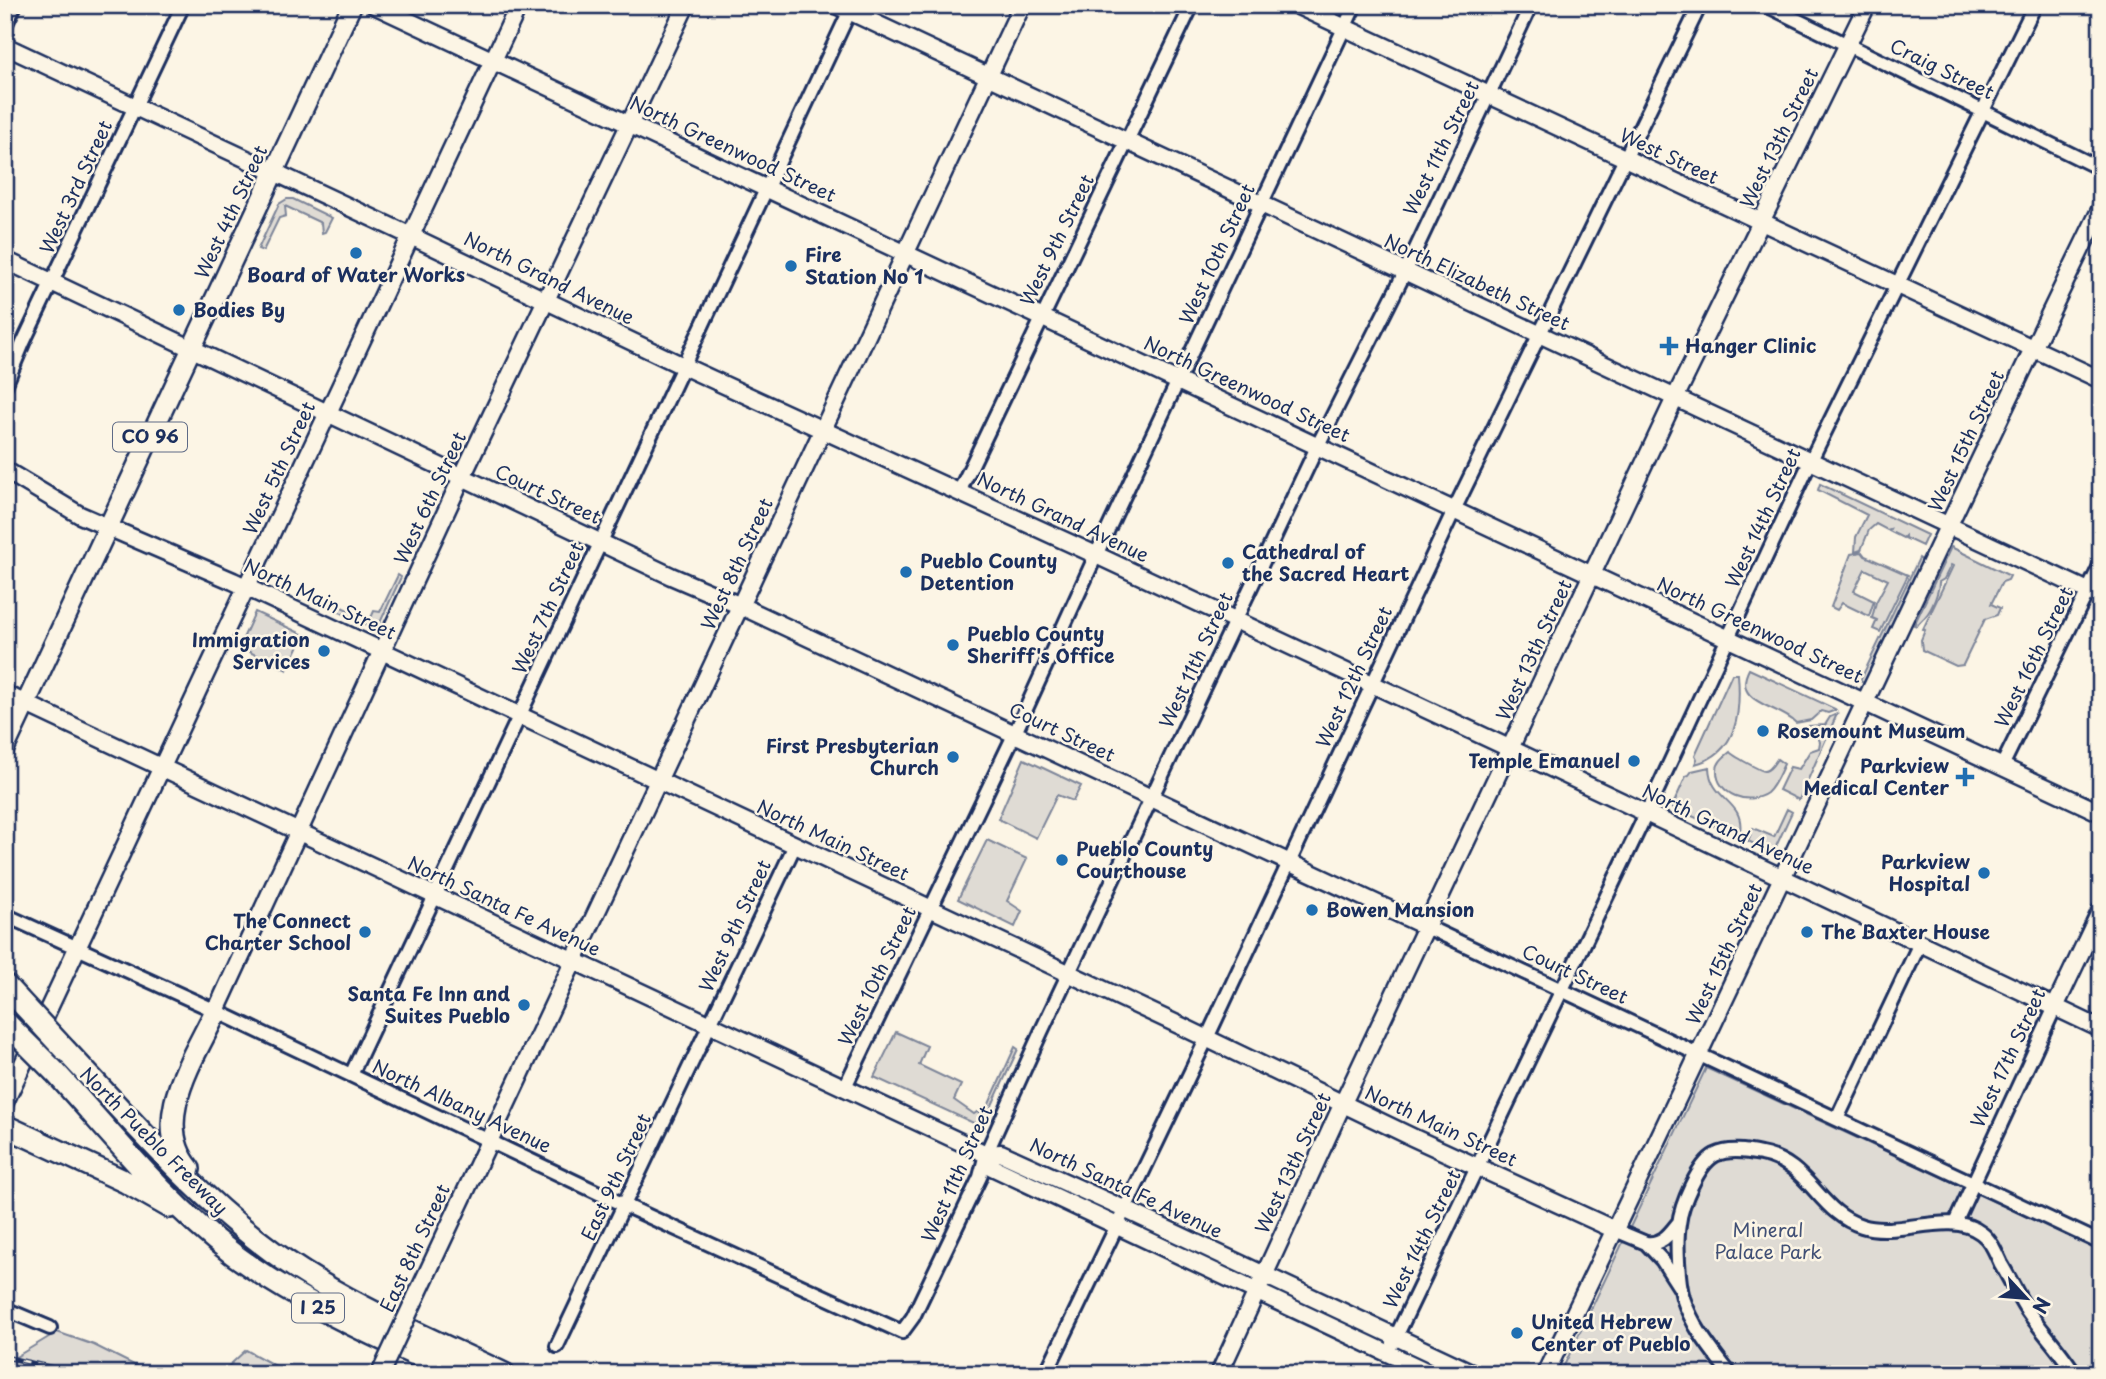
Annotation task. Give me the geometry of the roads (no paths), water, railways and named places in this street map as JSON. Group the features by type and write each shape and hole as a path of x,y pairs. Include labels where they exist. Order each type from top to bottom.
{"highway":[{"name":"North Pueblo Freeway","path":"11,991 183,1175 220,1210 272,1251 314,1280 504,1374"},
{"path":"216,1011 179,1088 172,1121 173,1137 180,1159 220,1210"},
{"name":"North Pueblo Freeway","path":"5,1022 192,1220 232,1253 296,1296 457,1374"},
{"path":"5,1126 126,1182 192,1220"}],"main road":[{"name":"West 4th Street","path":"26,704 352,5"},
{"name":"CO 96","path":"5,748 26,704"}],"street":[{"path":"5,26 15,5"},
{"name":"West 3rd Street","path":"5,386 183,5"},
{"name":"North Greenwood Street","path":"374,5 2101,813"},
{"name":"West 5th Street","path":"5,1102 519,5"},
{"name":"West 6th Street","path":"216,1011 545,301 686,5"},
{"name":"West 8th Street","path":"489,1141 1022,5"},
{"name":"West 9th Street","path":"959,492 1192,5"},
{"name":"West Street","path":"1296,5 2101,380"},
{"name":"West 10th Street","path":"844,1089 1015,733 1355,5"},
{"name":"West 11th Street","path":"902,1332 913,1317 976,1184 986,1154 1069,973 1235,620 1405,272 1531,5"},
{"name":"West 12th Street","path":"1049,1367 1207,1038 1454,510 1699,5"},
{"name":"Craig Street","path":"1766,5 2101,169"},
{"name":"West 13th Street","path":"1219,1374 1343,1102 1675,398 1867,5"},
{"name":"West 14th Street","path":"1388,1353 1646,814 1811,460 2035,5"},
{"name":"North Elizabeth Street","path":"846,7 1125,142 2094,594"},
{"name":"West 7th Street","path":"351,1075 766,188 846,7"},
{"name":"North Grand Avenue","path":"5,46 683,366 1511,749 2101,1029"},
{"name":"West 15th Street","path":"1545,1374 1700,1055 2101,208"},
{"name":"Court Street","path":"5,260 600,542 1015,733 2101,1243"},
{"name":"North Main Street","path":"5,470 80,515 246,587 1343,1102 1478,1168 1615,1230 1653,1244 1664,1239 1679,1222"},
{"name":"West 16th Street","path":"2002,766 2094,594 2101,564"},
{"name":"North Santa Fe Avenue","path":"5,694 844,1089 986,1154 1001,1153 1124,1209 1388,1353 1432,1374"},
{"name":"West 9th Street","path":"709,1025 795,845"},
{"name":"West 17th Street","path":"1955,1223 2101,910"},
{"name":"North Albany Avenue","path":"5,915 902,1332"},
{"path":"1837,1119 1920,943"},
{"name":"East 9th Street","path":"557,1346 709,1025"},
{"name":"East 8th Street","path":"380,1374 489,1141"},
{"name":"North Main Street","path":"1680,1288 1679,1222 1684,1203 1703,1166 1713,1156 1734,1150 1770,1156 1788,1164 1804,1176 1829,1207 1855,1224 1885,1231 1955,1223"},
{"name":"North Santa Fe Avenue","path":"986,1154 992,1167 1116,1224 1396,1337 1475,1374"},
{"path":"1955,1223 1978,1231 1988,1240 2027,1309 2075,1374"},
{"name":"North Main Street","path":"1646,1243 1662,1260 1680,1288 1700,1335 1730,1374"},
{"path":"5,1309 50,1328"},
{"name":"West 13th Street","path":"1210,1374 1227,1353"}],"railway":[{"path":"5,1357 81,1374"}],"place":[{"name":"Board of Water Works","path":"356,253"},
{"name":"Fire Station No 1","path":"791,266"},
{"name":"Bodies By","path":"179,310"},
{"name":"Hanger Clinic","path":"1669,346"},
{"name":"Cathedral of the Sacred Heart","path":"1228,563"},
{"name":"Pueblo County Detention","path":"906,572"},
{"name":"Pueblo County Sheriff's Office","path":"953,645"},
{"name":"Immigration Services","path":"324,651"},
{"name":"Rosemount Museum","path":"1763,731"},
{"name":"First Presbyterian Church","path":"953,757"},
{"name":"Temple Emanuel","path":"1634,761"},
{"name":"Parkview Medical Center","path":"1965,777"},
{"name":"Pueblo County Courthouse","path":"1062,860"},
{"name":"Parkview Hospital","path":"1984,873"},
{"name":"Bowen Mansion","path":"1312,910"},
{"name":"The Connect Charter School","path":"365,932"},
{"name":"The Baxter House","path":"1807,932"},
{"name":"Santa Fe Inn and Suites Pueblo","path":"524,1005"},
{"name":"United Hebrew Center of Pueblo","path":"1517,1333"}],"park label":[{"name":"Mineral Palace Park","path":"1768,1241"}]}
